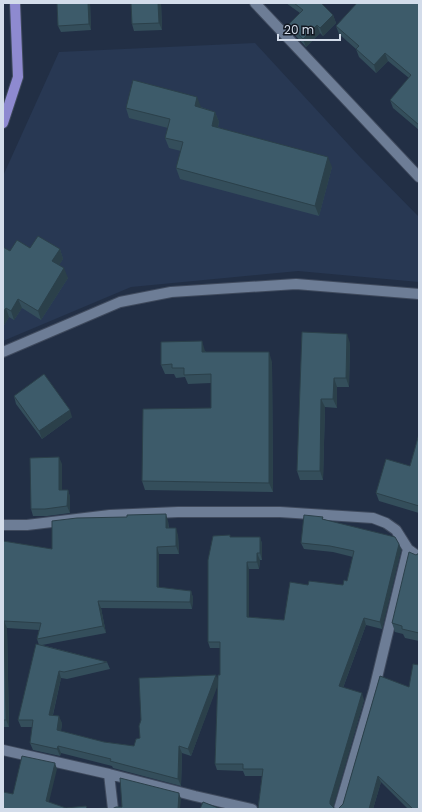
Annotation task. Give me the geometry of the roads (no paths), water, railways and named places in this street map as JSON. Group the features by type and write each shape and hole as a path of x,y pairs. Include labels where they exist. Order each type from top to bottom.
{"main road":[{"path":"3,123 18,77 15,3"}],"street":[{"path":"255,3 419,177"},
{"path":"3,352 120,302 172,292 296,284 419,294"},
{"path":"3,525 27,524 110,515 163,512 280,512 373,518 386,523 396,530 408,549 419,556"},
{"path":"339,809 374,690 408,549"},
{"path":"3,750 252,809"},
{"path":"109,774 113,809"}]}
